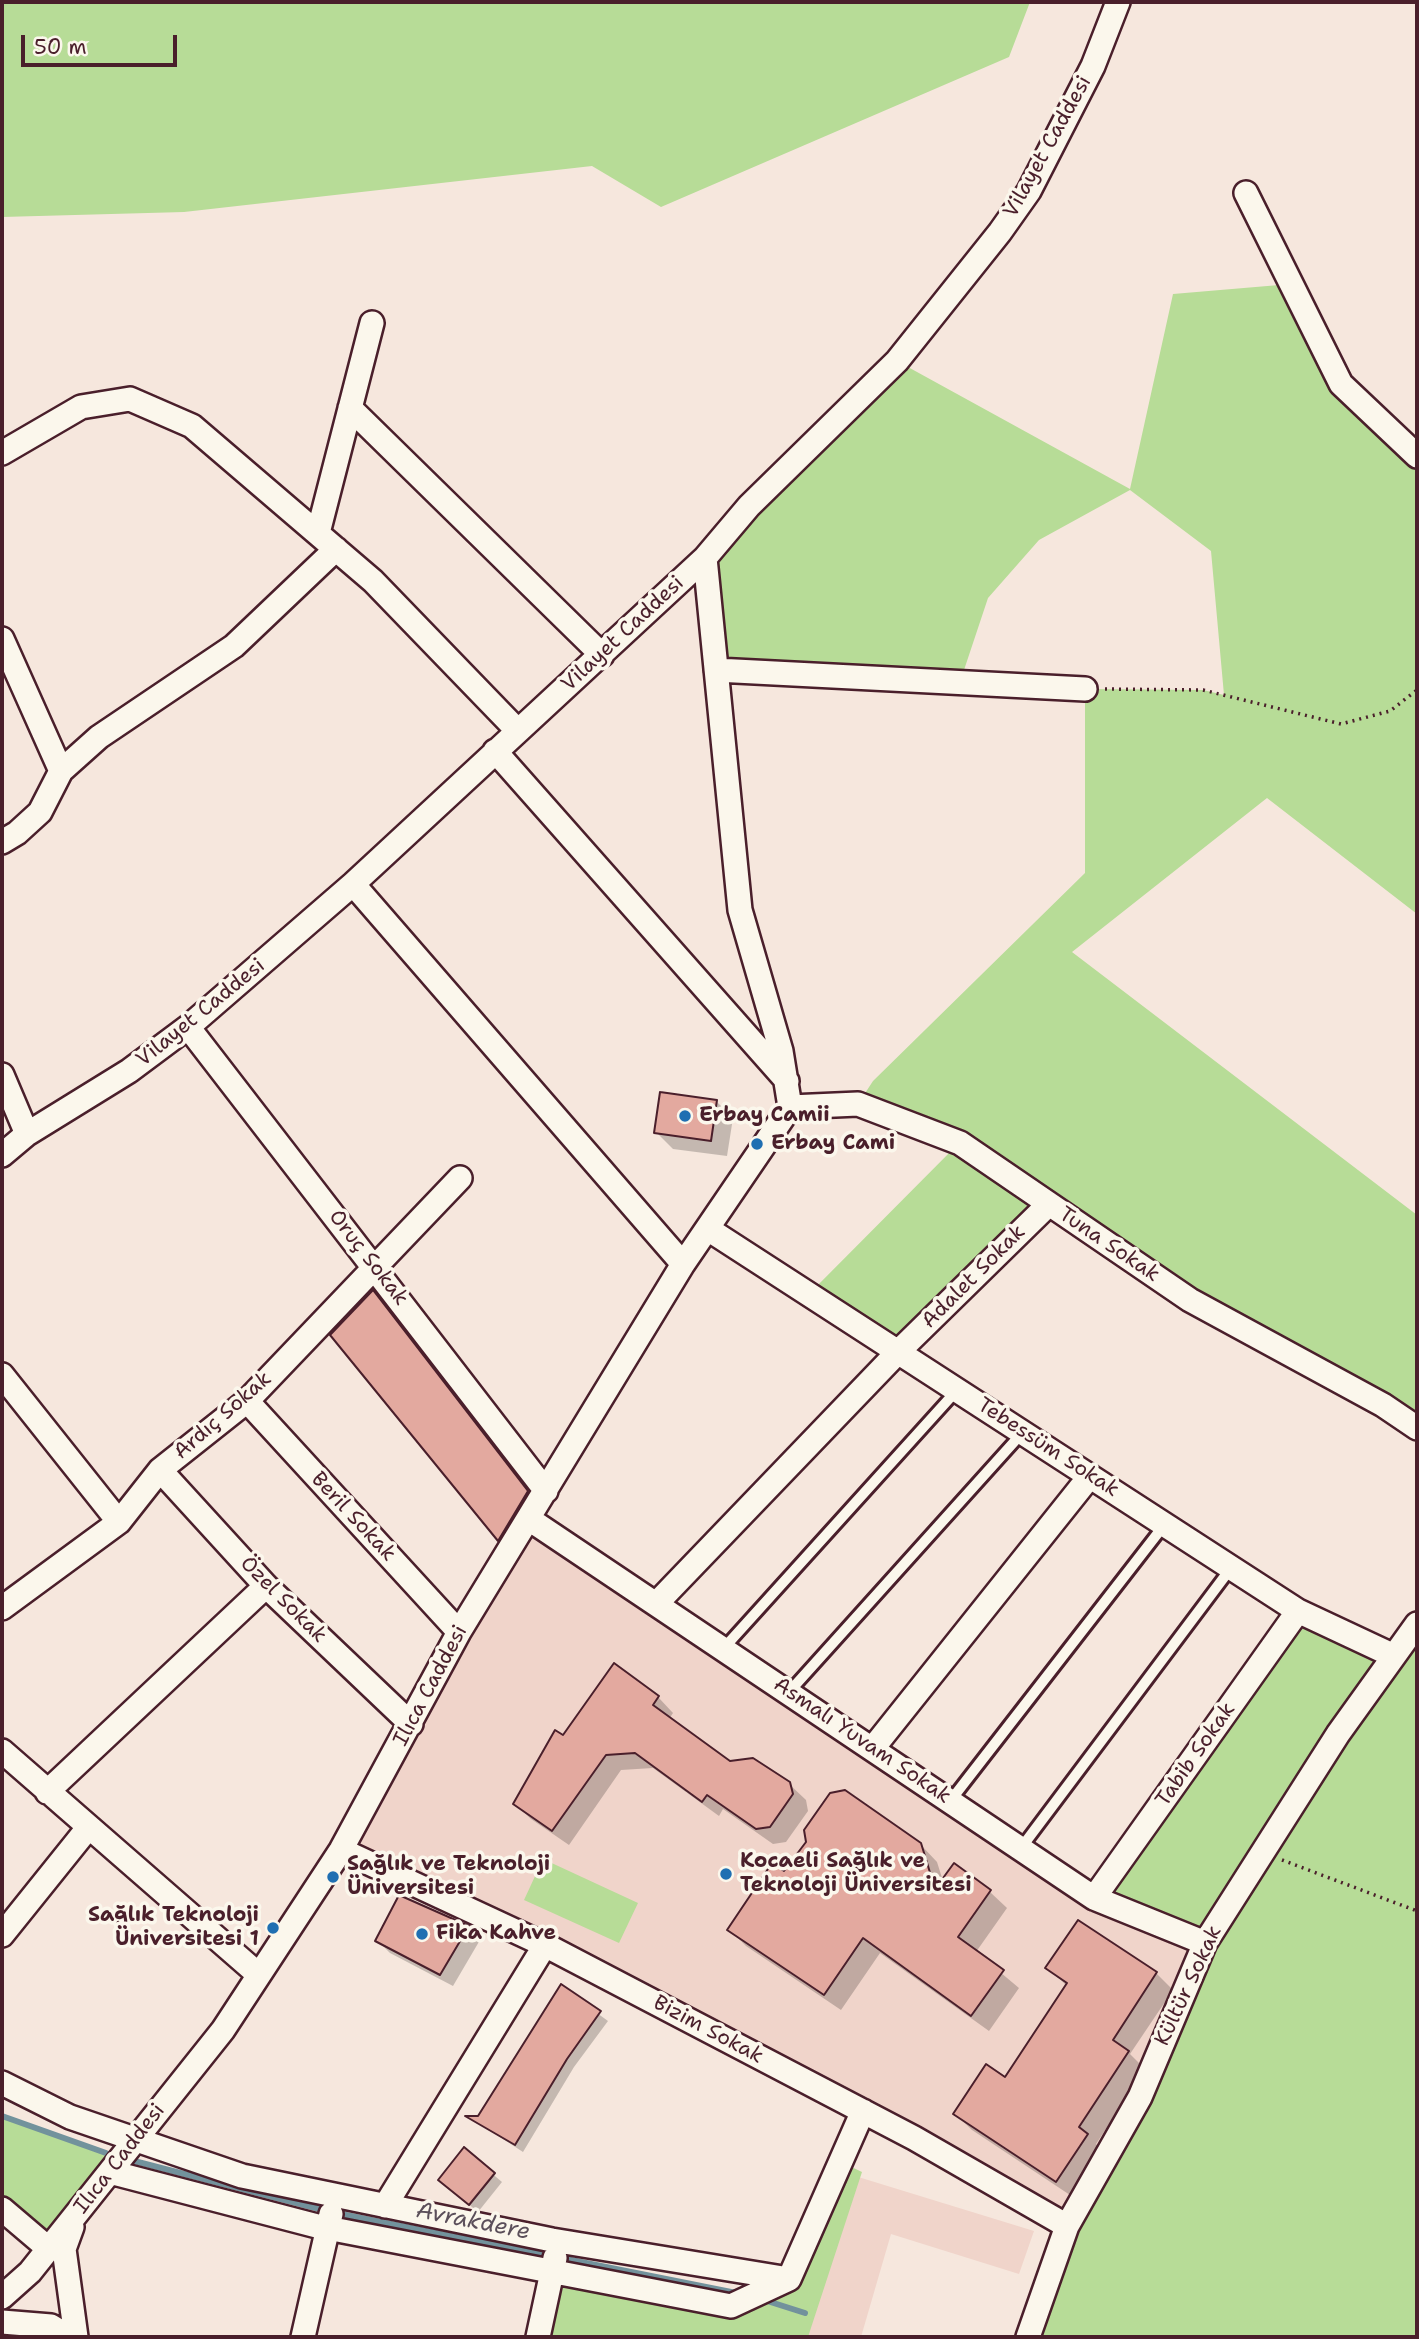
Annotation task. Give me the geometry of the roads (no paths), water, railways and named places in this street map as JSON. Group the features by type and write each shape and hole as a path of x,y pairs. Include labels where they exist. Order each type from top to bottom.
{"street":[{"name":"Vilayet Caddesi","path":"2,1154 27,1134 129,1071 188,1027 353,884 705,558 749,506 897,361 1000,232 1029,191 1093,66 1118,2"},
{"path":"1246,193 1341,384 1417,456"},
{"path":"318,533 372,323"},
{"path":"2,453 81,407 130,400 192,426 373,580 517,730"},
{"path":"350,408 602,655"},
{"path":"2,842 17,833 40,812 61,771 99,737 234,646 336,549"},
{"path":"705,558 740,910 789,1084 790,1107"},
{"path":"2,639 61,771"},
{"path":"716,670 1086,689"},
{"path":"495,751 789,1084"},
{"path":"353,884 683,1264"},
{"name":"Oruç Sokak","path":"188,1027 546,1491"},
{"path":"2,1075 27,1134"},
{"name":"Tuna Sokak","path":"790,1107 858,1104 960,1143 1190,1300 1417,1428"},
{"name":"Ilıca Caddesi","path":"2,2297 30,2272 223,2030 341,1850 459,1632 683,1264 790,1107"},
{"name":"Ardıç Sokak","path":"2,1608 119,1522 160,1470 247,1401 460,1178"},
{"name":"Adalet Sokak","path":"656,1604 899,1351 1049,1204"},
{"name":"Tebessüm Sokak","path":"708,1229 1298,1611 1394,1656"},
{"path":"2,1375 119,1522"},
{"name":"Beril Sokak","path":"247,1401 459,1632"},
{"name":"Özel Sokak","path":"160,1470 266,1586 411,1724"},
{"path":"873,1748 1090,1476"},
{"name":"Asmalı Yuvam Sokak","path":"528,1519 1094,1898 1205,1943"},
{"path":"47,1792 266,1586"},
{"name":"Tabib Sokak","path":"1094,1898 1298,1611"},
{"name":"Kültür Sokak","path":"1028,2337 1067,2225 1140,2097 1205,1943 1338,1734 1416,1628"},
{"path":"2,1751 259,1975"},
{"path":"2,1935 88,1828"},
{"name":"Bizim Sokak","path":"341,1850 545,1945 863,2111 1067,2225"},
{"path":"385,2206 545,1945"},
{"path":"2,2083 70,2117 242,2176 559,2241 789,2279"},
{"path":"110,2172 327,2229 731,2306 789,2279 863,2111"},
{"path":"303,2337 335,2196"},
{"path":"2,2209 49,2249"},
{"path":"76,2337 64,2249 77,2214"},
{"path":"538,2337 559,2241"},
{"path":"2,2322 51,2326 69,2337"}],"lane":[{"path":"723,1648 958,1389"},
{"path":"789,1692 1023,1432"},
{"path":"951,1801 1165,1524"},
{"path":"1020,1848 1231,1568"}],"waterway":[{"name":"Avrakdere","path":"2,2116 106,2153"},
{"name":"Avrakdere","path":"134,2161 331,2212 741,2294"},
{"name":"Avrakdere","path":"761,2299 805,2313"}],"place":[{"name":"Erbay Camii","path":"685,1116"},
{"name":"Erbay Cami","path":"757,1144"},
{"name":"Kocaeli Sağlık ve Teknoloji Üniversitesi","path":"726,1874"},
{"name":"Sağlık ve Teknoloji Üniversitesi","path":"333,1877"},
{"name":"Sağlık Teknoloji Üniversitesi 1","path":"273,1928"},
{"name":"Fika Kahve","path":"422,1934"}]}
